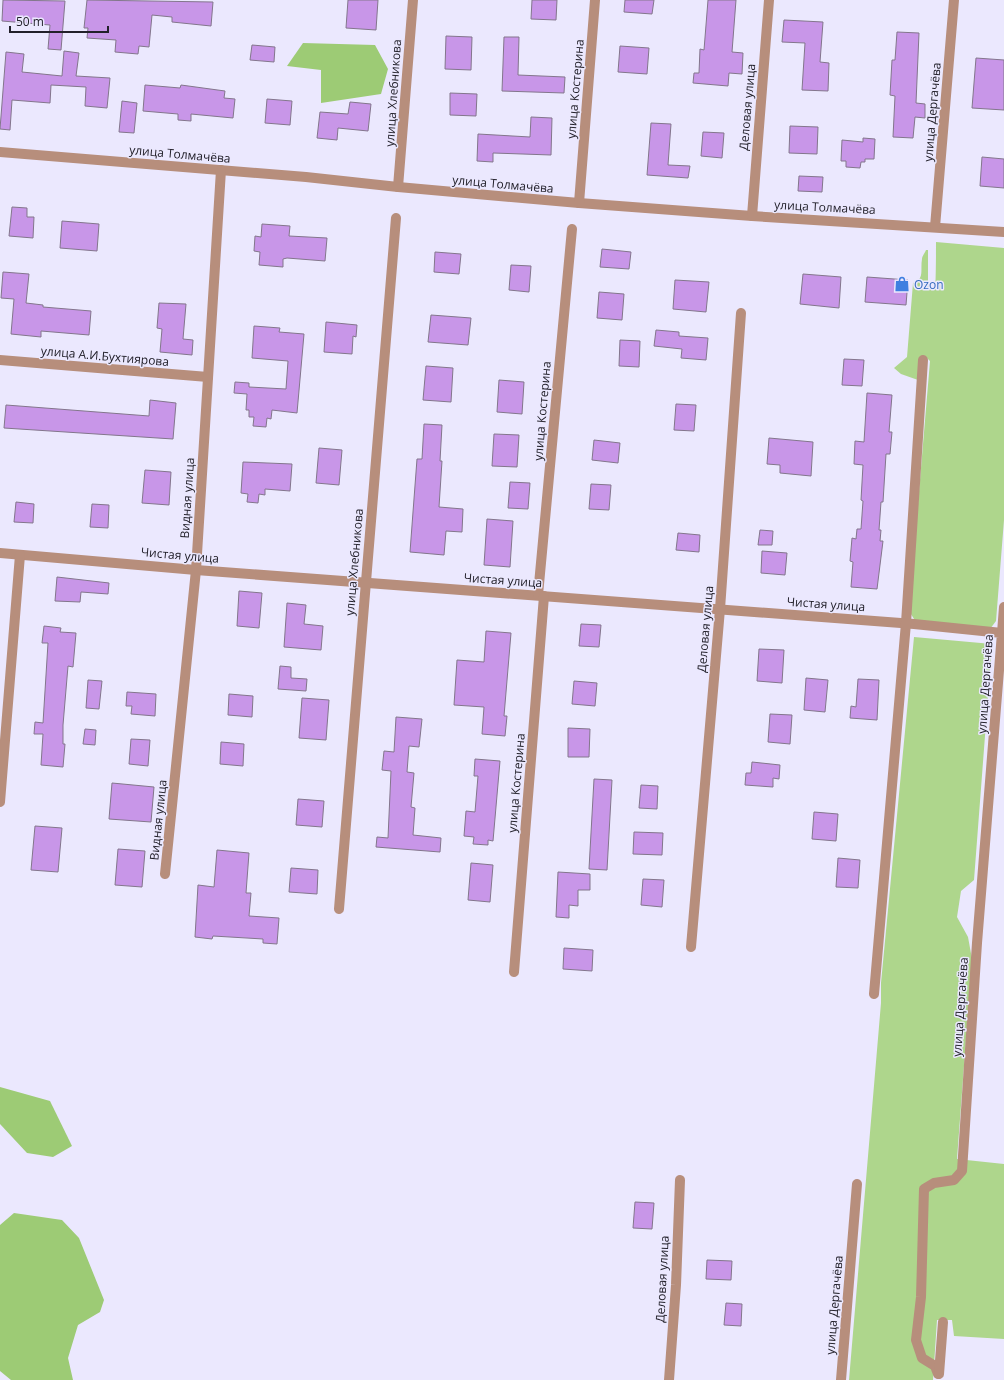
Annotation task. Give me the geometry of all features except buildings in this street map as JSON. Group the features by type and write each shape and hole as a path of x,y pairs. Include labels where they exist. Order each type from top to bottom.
{"street":[{"name":"улица Хлебникова","path":"398,187 413,0"},
{"name":"улица Костерина","path":"579,203 595,0"},
{"name":"Деловая улица","path":"752,216 769,0"},
{"name":"улица Дергачёва","path":"935,227 954,0"},
{"name":"улица Толмачёва","path":"0,152 306,177 398,187 579,203 1004,232"},
{"name":"Видная улица","path":"165,874 196,570 221,170"},
{"name":"улица Хлебникова","path":"339,909 396,218"},
{"name":"улица Костерина","path":"514,972 541,596 572,229"},
{"name":"Деловая улица","path":"691,947 720,609 741,313"},
{"name":"улица А.И.Бухтиярова","path":"0,360 208,377"},
{"path":"874,994 906,623 923,360"},
{"name":"Чистая улица","path":"0,553 196,570 906,623 1003,634"},
{"path":"0,802 20,555"},
{"name":"улица Дергачёва","path":"938,1377 935,1366 922,1358 916,1340 921,1297 924,1190 934,1183 954,1180 962,1170 977,942 1004,607"},
{"name":"Деловая улица","path":"669,1380 676,1285 680,1180"},
{"name":"улица Дергачёва","path":"841,1380 857,1184"},
{"name":"улица Дергачёва","path":"938,1377 944,1322"}],"green space":[{"path":"303,43 375,45 388,69 381,94 321,103 321,70 287,66"},
{"path":"936,242 1004,248 1004,520 996,621 990,629 916,622 909,611 930,361 927,358 918,380 901,374 894,368 907,357 913,283 921,277 922,258 926,250 928,250 928,281 931,288 935,289"},
{"path":"914,637 992,644 974,880 961,891 957,917 968,937 972,959 957,1159 1004,1164 1004,1339 954,1336 952,1320 937,1320 933,1380 849,1380 881,1003 881,983"},
{"path":"0,1087 50,1101 72,1146 53,1157 27,1153 0,1124"},
{"path":"14,1213 62,1220 79,1238 104,1300 100,1312 78,1325 68,1358 73,1380 11,1380 0,1371 0,1225"}],"place":[{"name":"Ozon","path":"902,284"}]}
